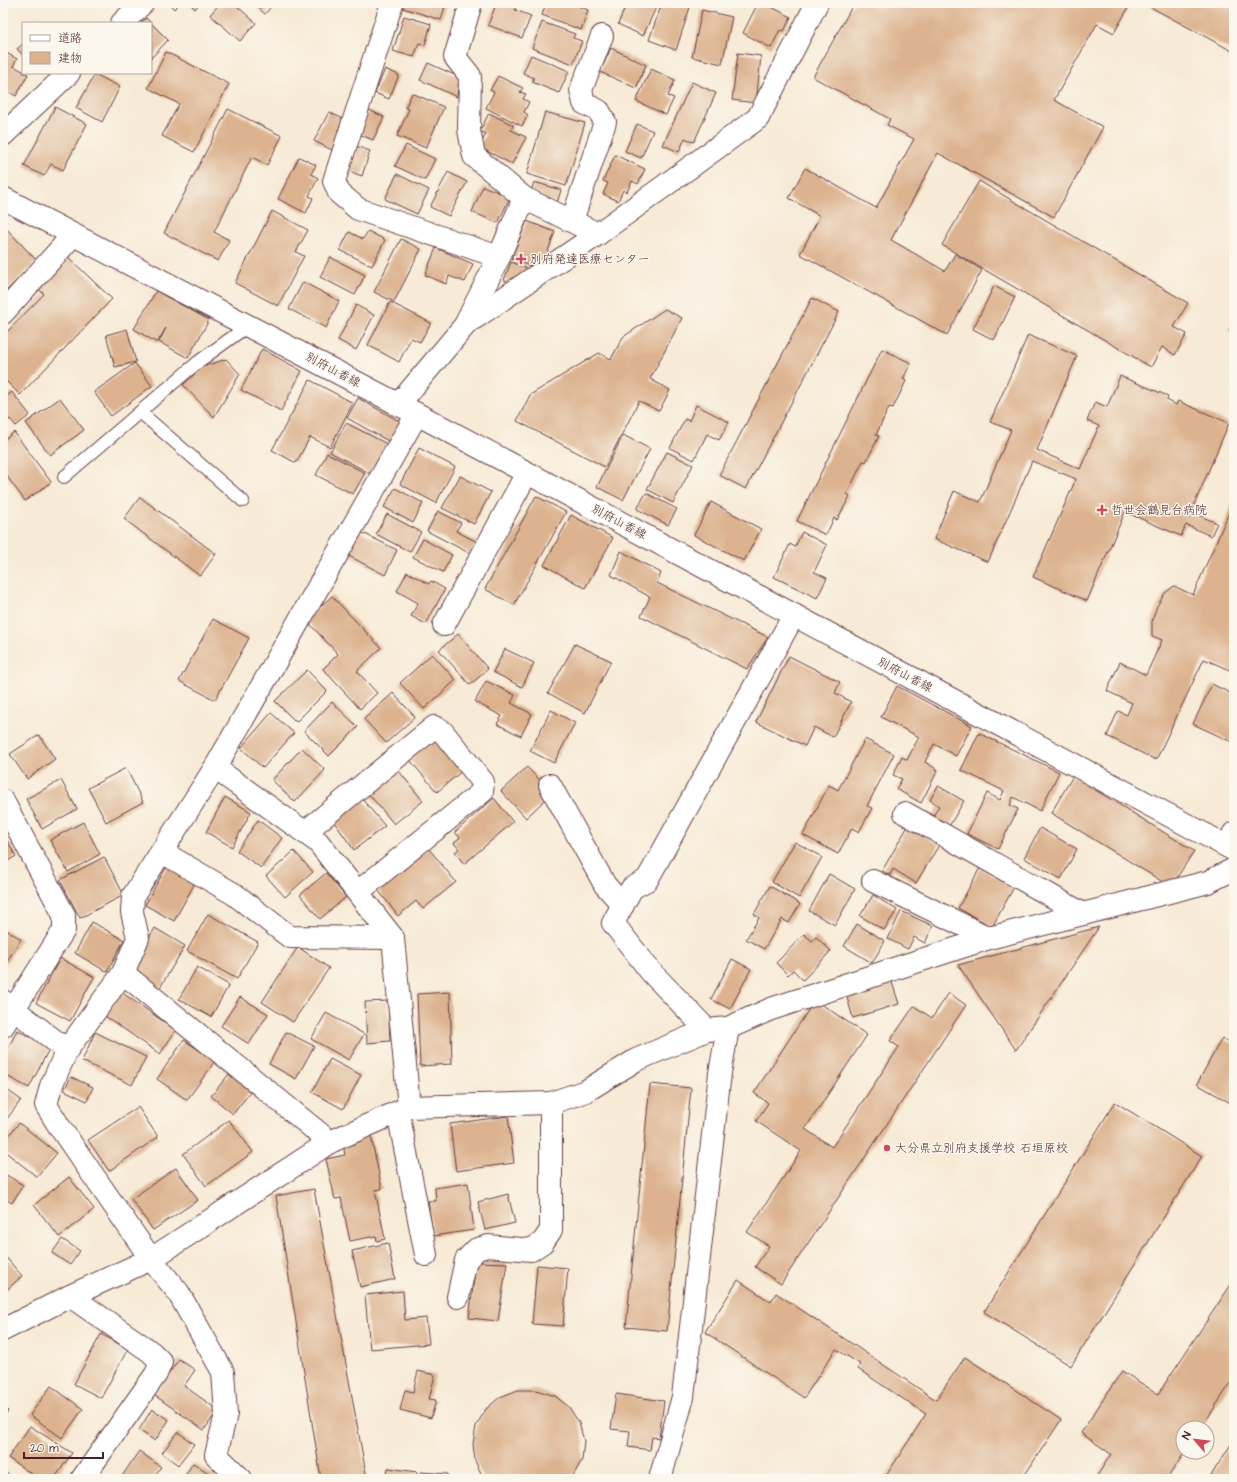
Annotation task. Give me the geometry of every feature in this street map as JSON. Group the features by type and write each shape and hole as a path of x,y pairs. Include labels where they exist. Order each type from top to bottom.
{"street":[{"path":"123,22 143,3"},
{"path":"392,3 334,181 339,193 358,209 499,257"},
{"path":"471,3 455,57 470,76 469,130 474,156 524,198 598,234"},
{"path":"466,324 598,234 758,118 817,3"},
{"path":"572,221 605,122 599,111 584,103 581,90 602,36"},
{"path":"3,135 67,74"},
{"name":"別府山香線","path":"3,198 249,325 794,616 1232,843"},
{"path":"241,1479 216,1455 226,1414 223,1372 178,1292 151,1259 46,1105 51,1086 67,1050 123,972 138,938 132,912 133,896 215,768 407,409 466,324 499,257 524,198"},
{"path":"3,313 73,235"},
{"path":"444,624 526,473"},
{"path":"707,1030 651,972 612,923 632,888 647,880 794,616"},
{"path":"305,832 434,727 442,731 483,782 482,792 358,892"},
{"path":"215,768 318,842 393,938 404,1110 426,1255"},
{"path":"550,785 605,885 623,905"},
{"path":"3,801 64,915 64,930 7,1013 67,1050"},
{"path":"905,813 1083,914"},
{"path":"162,852 234,894 290,937 393,938"},
{"path":"3,1330 70,1296 151,1259 330,1142 404,1110 551,1103 586,1091 636,1060 707,1030 728,1028 770,1009 989,938 1208,882 1234,869"},
{"path":"873,881 989,938"},
{"path":"123,972 330,1142"},
{"path":"660,1479 682,1398 720,1073 728,1028"},
{"path":"458,1297 466,1260 477,1249 488,1246 531,1250 543,1242 551,1230 551,1103"},
{"path":"70,1296 151,1352 161,1362 156,1374 82,1479"}],"lane":[{"path":"64,477 198,362 249,325"},
{"path":"140,412 243,501"}],"building":[{"path":"168,3 180,3 174,9"},
{"path":"189,3 200,3 195,9"},
{"path":"220,3 242,3 238,7 256,23 240,41 210,15"},
{"path":"252,3 274,3 265,14"},
{"path":"404,3 446,3 441,20 403,8"},
{"path":"489,3 517,3 515,10 531,16 522,38 488,25 495,7"},
{"path":"546,3 570,3 588,10 581,30 542,15"},
{"path":"627,3 658,3 643,36 618,24"},
{"path":"662,3 678,3 690,7 676,50 649,40"},
{"path":"758,3 764,3 791,17 784,31 780,30 771,48 743,33"},
{"path":"854,3 1131,3 1114,33 1097,24 1054,100 1103,127 1054,217 938,153 891,240 945,271 955,254 982,270 947,335 800,254 820,216 789,198 805,168 876,208 914,139 887,125 890,119 813,77"},
{"path":"1143,3 1234,3 1234,52"},
{"path":"702,10 732,17 722,64 692,57"},
{"path":"404,16 431,24 425,45 419,43 414,57 393,51"},
{"path":"146,18 150,22 142,22"},
{"path":"542,22 575,34 573,38 582,41 573,64 532,48"},
{"path":"152,24 168,40 152,57"},
{"path":"22,45 22,54 17,49"},
{"path":"611,48 646,65 636,88 600,72"},
{"path":"3,51 17,59 13,66 22,70 22,74 28,74 16,96 3,88"},
{"path":"166,52 229,84 194,152 162,136 179,104 148,88"},
{"path":"738,53 761,56 756,103 732,100"},
{"path":"531,55 569,71 559,93 532,82 534,78 523,73"},
{"path":"428,63 459,77 457,97 420,80"},
{"path":"385,69 399,75 389,99 375,93"},
{"path":"651,69 675,80 668,96 674,98 666,115 636,101"},
{"path":"95,74 120,87 102,122 76,108"},
{"path":"498,76 523,88 520,92 526,94 523,99 529,102 524,112 528,115 522,126 486,108 494,92 490,90"},
{"path":"692,82 716,93 694,142 685,138 679,152 663,145"},
{"path":"412,93 444,107 426,148 397,136 409,109 405,108"},
{"path":"55,107 87,124 63,170 51,164 44,176 24,166"},
{"path":"228,109 282,136 267,165 252,157 214,232 229,240 218,261 164,233"},
{"path":"369,110 384,117 373,140 359,134"},
{"path":"329,112 347,121 332,150 314,141"},
{"path":"545,112 585,123 566,186 527,174"},
{"path":"489,113 513,125 511,130 526,137 512,164 479,147 486,134 480,131"},
{"path":"637,124 653,131 641,158 625,151"},
{"path":"406,145 435,159 425,180 395,166"},
{"path":"356,146 370,151 362,176 348,171"},
{"path":"615,155 645,169 638,184 632,181 627,192 623,190 618,201 603,194 608,183 603,181"},
{"path":"299,157 316,165 311,174 318,178 309,196 313,198 306,213 278,199"},
{"path":"448,172 467,182 449,216 430,207"},
{"path":"397,174 429,190 417,214 385,199"},
{"path":"979,181 1188,303 1174,327 1187,334 1175,355 1162,347 1151,367 942,245"},
{"path":"534,182 561,190 557,203 541,198 542,194 531,191"},
{"path":"483,186 510,197 498,223 472,212"},
{"path":"272,211 308,230 296,252 304,256 278,306 235,283"},
{"path":"527,221 555,232 544,262 533,257 530,266 511,259"},
{"path":"3,225 37,261 3,294"},
{"path":"368,231 385,240 372,266 340,250 349,232 363,239"},
{"path":"401,239 421,249 394,302 374,292"},
{"path":"436,248 473,264 465,282 449,276 446,284 425,275"},
{"path":"66,255 112,299 20,395 3,378 3,336 44,294 36,286"},
{"path":"330,257 365,275 355,295 320,277"},
{"path":"511,262 529,269 515,284 504,280"},
{"path":"303,282 339,301 326,328 289,309"},
{"path":"994,286 1015,297 994,340 973,329"},
{"path":"156,291 209,320 188,358 159,342 166,328 157,343 134,329"},
{"path":"812,298 839,312 746,489 719,475"},
{"path":"390,302 431,323 420,342 411,338 399,362 368,345"},
{"path":"356,305 374,315 356,350 338,340"},
{"path":"665,309 682,318 650,379 670,390 659,411 639,401 605,467 517,421 530,395 599,353 611,359 623,337"},
{"path":"1234,322 1234,333 1229,331"},
{"path":"127,329 136,362 115,367 106,335"},
{"path":"1028,335 1077,356 1037,450 1080,469 1099,426 1087,421 1095,402 1107,407 1120,376 1168,396 1167,400 1176,405 1178,401 1229,423 1191,512 1217,523 1211,536 1186,525 1181,536 1125,512 1087,601 1033,577 1076,479 1032,461 988,562 934,539 954,491 980,502 1011,430 990,422"},
{"path":"262,349 302,371 281,411 241,390"},
{"path":"882,349 911,363 903,379 906,381 893,408 889,407 876,435 879,436 866,462 863,461 847,494 850,496 837,520 834,518 826,535 797,521"},
{"path":"226,359 240,374 214,417 183,385 202,367"},
{"path":"135,363 152,386 111,416 94,392"},
{"path":"310,380 353,403 330,447 310,437 296,463 272,450"},
{"path":"12,392 30,415 16,426 10,419 3,424 3,399"},
{"path":"60,398 84,430 50,455 26,423"},
{"path":"358,398 401,422 390,442 347,418"},
{"path":"696,405 729,422 719,440 707,434 694,460 670,448 685,419 689,421"},
{"path":"346,423 387,444 371,474 330,452"},
{"path":"14,432 51,482 25,501 3,471 3,441"},
{"path":"623,435 650,449 623,500 597,487"},
{"path":"419,448 455,467 436,503 400,484"},
{"path":"667,452 693,465 673,503 647,489"},
{"path":"327,453 365,473 353,494 316,475"},
{"path":"460,476 491,492 474,524 442,508"},
{"path":"395,488 423,503 413,523 384,507"},
{"path":"646,493 677,509 668,525 637,509"},
{"path":"536,496 566,512 514,605 485,589"},
{"path":"140,497 216,554 200,576 124,519"},
{"path":"1234,501 1234,672 1204,659 1156,760 1107,736 1118,711 1127,715 1132,703 1107,691 1120,662 1146,675 1162,640 1152,636 1152,621 1157,606 1165,593 1174,586 1193,595"},
{"path":"711,502 761,529 744,561 694,535"},
{"path":"438,511 461,523 456,531 477,542 471,554 427,531"},
{"path":"387,514 421,532 410,552 376,534"},
{"path":"571,515 613,538 585,588 544,565"},
{"path":"359,531 397,550 385,575 347,555"},
{"path":"802,532 827,545 814,572 827,578 817,598 774,577 790,544 795,547"},
{"path":"423,539 452,555 443,572 413,557"},
{"path":"621,551 661,573 657,583 768,637 747,669 641,616 650,597 611,575"},
{"path":"407,572 429,584 431,581 445,589 426,624 411,616 418,603 397,591"},
{"path":"332,596 381,648 357,671 377,693 360,709 323,669 338,654 306,620"},
{"path":"213,619 249,638 215,700 179,681"},
{"path":"458,634 488,669 470,685 439,650"},
{"path":"575,644 611,661 585,713 548,693"},
{"path":"505,649 534,663 522,687 493,672"},
{"path":"432,654 456,680 424,709 400,683"},
{"path":"789,656 840,682 835,693 851,702 833,737 814,727 805,746 756,722"},
{"path":"307,670 327,691 296,722 275,701"},
{"path":"486,681 515,695 511,703 532,714 521,736 497,724 502,716 475,702"},
{"path":"1212,684 1234,695 1234,743 1193,724"},
{"path":"897,686 972,726 956,756 934,744 925,762 938,770 921,803 896,789 902,779 893,775 902,757 907,760 919,737 881,717"},
{"path":"393,693 415,717 386,743 364,719"},
{"path":"332,702 358,727 329,756 304,731"},
{"path":"551,710 575,723 554,763 530,751"},
{"path":"271,713 294,733 263,768 241,748"},
{"path":"979,733 1059,772 1040,811 1013,797 1010,805 1018,809 998,849 967,834 987,793 1000,800 1004,791 961,770"},
{"path":"39,735 55,759 27,779 10,754"},
{"path":"435,737 463,770 437,792 409,759"},
{"path":"865,739 894,754 867,806 872,808 859,832 852,828 838,854 803,835 829,785 838,790"},
{"path":"302,748 325,770 295,802 272,780"},
{"path":"527,767 552,793 526,818 501,791"},
{"path":"126,768 143,802 106,822 88,788"},
{"path":"398,770 423,801 394,824 368,793"},
{"path":"1073,776 1194,851 1171,887 1051,813"},
{"path":"61,780 77,809 42,829 26,799"},
{"path":"938,786 964,801 948,828 932,818 939,806 930,800"},
{"path":"225,797 251,812 232,847 206,832"},
{"path":"494,798 513,822 464,864 455,852 459,849 454,843 460,838 455,832"},
{"path":"362,799 385,826 354,850 334,822"},
{"path":"258,820 282,838 261,868 237,851"},
{"path":"83,822 100,854 68,872 50,840"},
{"path":"908,826 939,845 916,883 893,869 890,875 882,871"},
{"path":"1040,828 1077,849 1061,879 1024,858"},
{"path":"5,837 16,856 3,864 3,838"},
{"path":"795,842 822,857 799,898 772,882"},
{"path":"429,849 456,882 423,909 416,901 398,916 378,890"},
{"path":"294,851 313,872 285,897 266,876"},
{"path":"104,857 124,895 80,918 60,880"},
{"path":"167,866 196,881 174,921 145,905"},
{"path":"980,868 1014,887 992,927 958,908"},
{"path":"326,873 346,897 320,919 300,895"},
{"path":"829,874 855,889 835,925 809,911"},
{"path":"770,886 800,904 789,923 782,919 764,949 746,939 759,918 754,914"},
{"path":"873,895 897,910 884,930 860,916"},
{"path":"901,911 933,926 925,943 914,937 908,949 888,939"},
{"path":"208,914 258,942 237,979 187,951"},
{"path":"92,922 124,940 107,972 75,953"},
{"path":"857,924 885,941 872,963 844,946"},
{"path":"1099,927 1016,1050 958,965"},
{"path":"3,928 21,939 3,968"},
{"path":"155,928 185,946 159,989 129,971"},
{"path":"804,934 812,941 816,937 831,951 803,980 793,970 788,975 776,963"},
{"path":"298,947 329,968 293,1022 262,1002"},
{"path":"60,958 94,977 70,1021 36,1003"},
{"path":"732,959 751,969 730,1009 711,999"},
{"path":"197,967 229,985 211,1017 179,999"},
{"path":"891,979 899,1004 853,1018 846,994"},
{"path":"121,992 176,1030 160,1054 105,1016"},
{"path":"450,992 452,1064 420,1066 417,994"},
{"path":"949,993 966,1005 781,1284 755,1267 769,1246 747,1232 801,1151 756,1121 768,1103 754,1093 815,1000 867,1035 805,1129 832,1147 899,1047 890,1041 914,1006 932,1018"},
{"path":"240,997 268,1014 249,1044 221,1026"},
{"path":"388,1001 390,1041 367,1043 365,1002"},
{"path":"326,1013 364,1034 349,1060 311,1039"},
{"path":"17,1030 50,1047 29,1088 3,1074 3,1059"},
{"path":"95,1032 146,1057 132,1085 82,1061"},
{"path":"286,1032 314,1046 296,1079 269,1064"},
{"path":"1222,1038 1234,1045 1234,1105 1197,1084"},
{"path":"184,1040 215,1061 187,1100 157,1079"},
{"path":"330,1059 361,1075 343,1109 312,1092"},
{"path":"230,1073 252,1090 233,1114 211,1096"},
{"path":"71,1077 93,1087 87,1101 64,1090"},
{"path":"650,1084 691,1088 667,1331 626,1327"},
{"path":"3,1087 21,1100 3,1124"},
{"path":"1115,1102 1202,1156 1071,1366 984,1312"},
{"path":"138,1107 158,1137 109,1171 88,1140"},
{"path":"508,1116 514,1163 456,1171 450,1124"},
{"path":"229,1120 253,1152 206,1186 183,1154"},
{"path":"19,1123 57,1153 37,1177 3,1150 3,1143"},
{"path":"371,1136 382,1189 375,1190 385,1239 377,1241 376,1236 350,1241 341,1198 335,1199 326,1159 345,1155 343,1143"},
{"path":"176,1168 198,1200 153,1230 131,1199"},
{"path":"3,1173 23,1185 12,1203 3,1198"},
{"path":"69,1177 94,1209 59,1237 34,1205"},
{"path":"468,1183 474,1230 433,1236 428,1201 436,1201 435,1188"},
{"path":"314,1189 367,1479 321,1479 276,1196"},
{"path":"508,1194 515,1223 485,1230 478,1202"},
{"path":"62,1239 80,1251 70,1265 52,1253"},
{"path":"388,1243 395,1279 360,1287 352,1251"},
{"path":"3,1254 22,1276 3,1293"},
{"path":"476,1262 507,1263 498,1321 469,1318"},
{"path":"537,1265 568,1268 563,1326 532,1324"},
{"path":"738,1280 771,1302 776,1293 936,1400 965,1357 1061,1420 1022,1479 884,1479 926,1414 858,1369 860,1364 836,1349 804,1398 705,1332"},
{"path":"1234,1280 1234,1378 1206,1420 1175,1420 1175,1460 1180,1460 1167,1479 1095,1479 1111,1454 1081,1433 1122,1371 1158,1394"},
{"path":"403,1291 405,1320 426,1318 429,1344 370,1349 365,1295"},
{"path":"101,1334 128,1349 101,1398 74,1384"},
{"path":"179,1359 195,1370 184,1386 218,1410 204,1430 154,1395"},
{"path":"418,1371 435,1375 429,1399 436,1400 431,1418 400,1410 405,1390 413,1392"},
{"path":"51,1386 83,1409 62,1438 30,1415"},
{"path":"518,1390 536,1390 555,1396 569,1407 579,1423 584,1441 582,1460 571,1479 485,1479 483,1477 475,1461 473,1444 476,1426 486,1409 500,1397"},
{"path":"616,1394 664,1401 659,1438 652,1437 650,1450 628,1447 630,1431 611,1429"},
{"path":"3,1407 8,1411 3,1418"},
{"path":"152,1409 169,1420 155,1441 139,1430"},
{"path":"30,1426 72,1453 54,1479 39,1479 8,1458"},
{"path":"178,1432 194,1444 178,1465 162,1453"},
{"path":"1234,1440 1234,1479 1209,1479 1217,1466"},
{"path":"139,1451 161,1467 152,1479 120,1479"},
{"path":"193,1463 218,1479 183,1479"},
{"path":"388,1468 417,1472 416,1479 386,1479"},
{"path":"3,1471 15,1479 3,1479"},
{"path":"421,1472 448,1474 448,1479 420,1479"}],"place":[{"name":"別府発達医療センター","path":"521,259"},
{"name":"哲世会鶴見台病院","path":"1102,510"},
{"name":"大分県立別府支援学校 石垣原校","path":"887,1148"}]}
